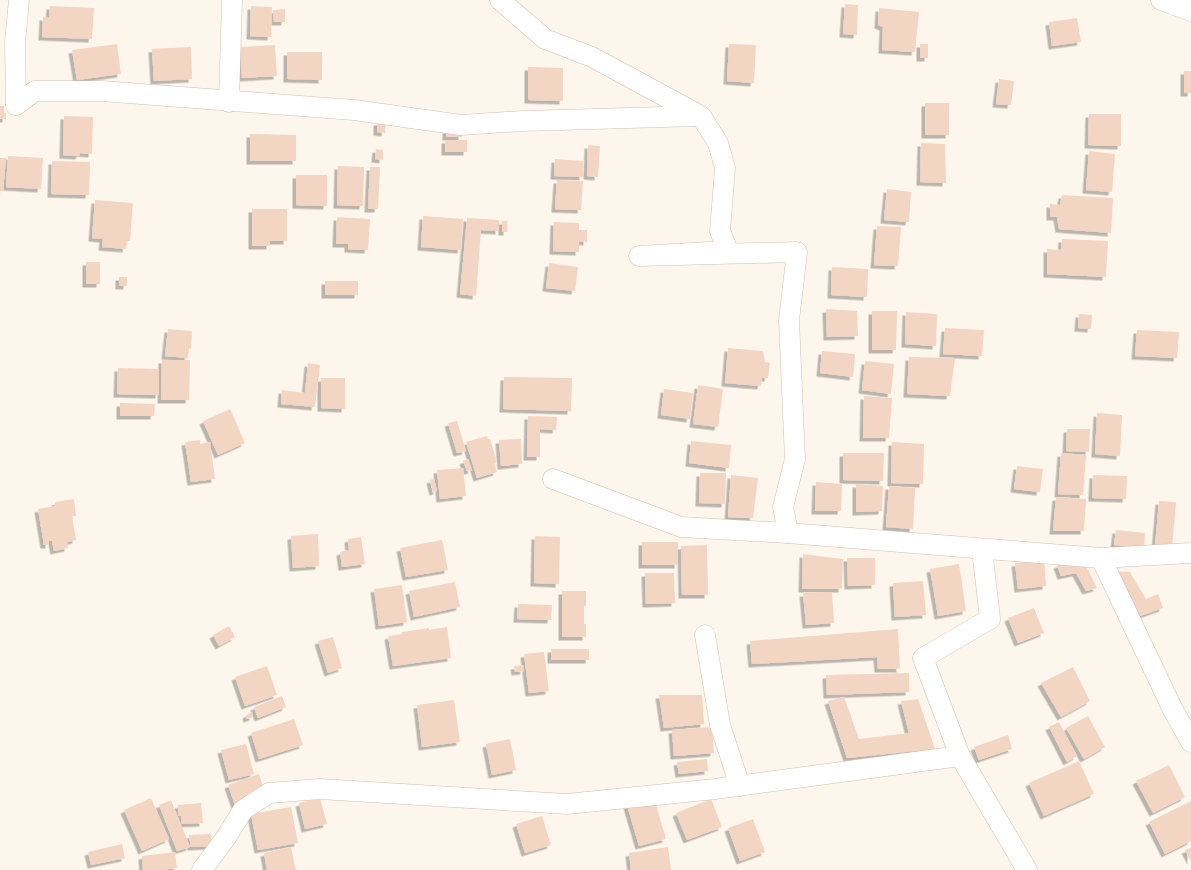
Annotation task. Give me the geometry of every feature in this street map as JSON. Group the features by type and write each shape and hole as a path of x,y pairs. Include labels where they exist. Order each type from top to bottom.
{"street":[{"path":"19,0 15,42 16,105 35,91 102,91 229,102 354,110 461,125 523,121 701,116"},
{"path":"229,102 232,0"},
{"path":"500,0 545,38 592,57 701,116 718,143 724,168 720,231 728,250 639,256 797,252 789,320 795,459 783,507 788,533"},
{"path":"1161,0 1191,11"},
{"path":"554,479 681,526 1101,558 1191,553"},
{"path":"982,549 990,619 923,658 960,756 1027,870"},
{"path":"1101,558 1173,710 1191,742"},
{"path":"705,635 720,725 740,786"},
{"path":"202,870 225,840 243,810 269,793 320,789 566,804 740,786 960,756"}],"building":[{"path":"845,4 858,5 857,35 843,34"},
{"path":"50,6 94,8 92,39 42,37 43,17 49,18"},
{"path":"251,6 272,7 271,37 250,36"},
{"path":"879,8 919,12 915,52 882,50 883,27 878,25"},
{"path":"285,9 285,22 274,22 273,10"},
{"path":"1077,18 1081,42 1052,46 1049,22"},
{"path":"117,44 121,74 77,80 72,50"},
{"path":"729,44 756,45 754,83 727,81"},
{"path":"920,44 928,44 928,58 920,58"},
{"path":"275,45 277,76 242,78 241,47"},
{"path":"191,47 192,79 154,81 152,49"},
{"path":"287,52 322,52 322,80 287,79"},
{"path":"528,67 563,68 563,101 528,100"},
{"path":"1184,71 1191,71 1191,93 1184,93"},
{"path":"999,79 1014,81 1011,105 996,104"},
{"path":"925,103 949,103 949,135 925,135"},
{"path":"0,106 4,106 6,119 0,119"},
{"path":"1089,114 1121,114 1121,146 1088,145"},
{"path":"64,116 93,117 92,154 80,153 79,156 63,155"},
{"path":"377,122 386,122 385,133 377,132"},
{"path":"446,130 462,130 462,137 446,137"},
{"path":"250,134 296,135 296,161 250,161"},
{"path":"445,140 467,140 467,152 445,152"},
{"path":"921,143 945,144 946,183 920,182"},
{"path":"588,145 600,146 598,177 587,176"},
{"path":"376,149 383,150 383,160 375,159"},
{"path":"1089,151 1115,154 1112,192 1086,190"},
{"path":"8,156 43,158 41,189 6,187"},
{"path":"0,158 6,158 3,191 0,191"},
{"path":"555,159 583,161 583,177 554,176"},
{"path":"52,161 90,162 89,195 51,194"},
{"path":"338,166 364,167 363,206 337,205"},
{"path":"370,167 380,167 378,209 368,209"},
{"path":"296,175 327,175 327,206 296,205"},
{"path":"557,180 583,181 581,210 555,209"},
{"path":"887,189 911,192 909,222 884,220"},
{"path":"1062,195 1113,198 1111,233 1059,229 1057,217 1050,217 1050,204 1060,205"},
{"path":"95,200 133,203 130,241 127,241 126,249 102,247 103,239 92,238"},
{"path":"252,209 287,209 287,241 270,241 270,246 252,246"},
{"path":"423,216 463,219 461,250 421,247"},
{"path":"337,217 370,219 368,250 348,249 348,244 336,244"},
{"path":"467,218 499,220 499,231 481,230 476,296 460,294"},
{"path":"502,221 507,221 507,232 502,232"},
{"path":"554,222 579,223 579,230 587,230 587,242 579,241 579,252 553,251"},
{"path":"877,226 901,227 898,266 874,265"},
{"path":"1062,239 1108,241 1106,277 1047,274 1047,249 1061,250"},
{"path":"86,262 100,262 100,284 86,284"},
{"path":"549,263 578,267 575,291 546,288"},
{"path":"832,267 868,269 867,297 831,295"},
{"path":"119,277 127,277 127,286 119,286"},
{"path":"325,281 358,281 358,295 325,295"},
{"path":"826,309 857,311 858,336 827,337"},
{"path":"872,311 897,311 896,350 872,350"},
{"path":"906,312 937,314 936,346 905,344"},
{"path":"1079,314 1092,315 1091,329 1078,328"},
{"path":"945,328 984,330 982,356 943,354"},
{"path":"168,329 192,331 191,349 189,348 188,358 165,356"},
{"path":"1137,330 1179,332 1177,358 1135,356"},
{"path":"728,348 763,351 765,362 770,363 768,378 762,378 761,386 725,383"},
{"path":"822,351 855,354 853,377 820,373"},
{"path":"909,357 955,358 950,396 907,394"},
{"path":"162,360 190,360 189,400 161,400"},
{"path":"865,361 894,364 891,394 862,390"},
{"path":"308,363 320,365 315,407 281,404 282,390 305,393"},
{"path":"118,368 159,369 159,395 117,394"},
{"path":"504,377 572,378 571,411 503,409"},
{"path":"321,378 345,378 345,409 321,408"},
{"path":"698,385 723,389 718,427 693,424"},
{"path":"664,389 693,393 690,419 661,415"},
{"path":"864,396 892,398 889,438 863,438"},
{"path":"120,403 155,404 154,416 120,416"},
{"path":"230,409 245,443 218,455 203,421"},
{"path":"1097,413 1122,415 1120,456 1095,454"},
{"path":"528,416 557,417 556,430 540,429 540,457 527,457"},
{"path":"457,421 466,451 457,453 448,423"},
{"path":"1067,429 1090,429 1089,452 1066,451"},
{"path":"487,436 488,439 490,439 497,462 494,463 497,472 477,478 466,442"},
{"path":"521,439 522,464 501,466 499,440"},
{"path":"200,440 200,444 210,442 215,479 191,482 185,442"},
{"path":"691,441 731,445 729,468 689,463"},
{"path":"892,442 924,444 923,484 891,483"},
{"path":"843,453 884,453 883,481 843,480"},
{"path":"1061,453 1086,455 1083,495 1058,494"},
{"path":"468,459 472,470 467,471 463,461"},
{"path":"1017,466 1043,469 1040,492 1014,489"},
{"path":"463,468 466,496 440,499 437,470"},
{"path":"700,473 726,473 725,504 699,503"},
{"path":"731,475 758,478 753,518 728,517"},
{"path":"1093,475 1127,476 1126,499 1092,498"},
{"path":"434,479 437,491 433,492 430,480"},
{"path":"816,482 842,484 841,511 815,511"},
{"path":"856,484 883,486 882,511 856,512"},
{"path":"889,486 915,488 913,529 886,527"},
{"path":"1056,497 1086,499 1084,531 1053,531"},
{"path":"74,499 76,516 72,516 76,540 67,542 68,548 54,551 52,541 49,541 49,545 44,545 38,509 55,506 55,502"},
{"path":"1159,501 1176,502 1172,548 1155,547"},
{"path":"1116,530 1145,533 1144,548 1114,545"},
{"path":"318,534 319,566 293,568 291,536"},
{"path":"535,536 560,537 559,584 534,583"},
{"path":"361,537 365,564 342,567 340,552 349,550 348,539"},
{"path":"442,540 448,570 406,577 400,548"},
{"path":"642,542 678,542 678,565 642,565"},
{"path":"707,545 708,595 682,595 681,546"},
{"path":"803,554 843,559 842,589 802,589"},
{"path":"847,558 875,558 875,585 848,586"},
{"path":"1044,560 1046,586 1018,589 1015,563"},
{"path":"1072,561 1086,566 1097,588 1086,591 1076,573 1061,576 1057,565"},
{"path":"959,564 966,611 938,616 930,569"},
{"path":"1114,571 1130,572 1146,599 1158,594 1163,608 1140,616 1133,601 1126,605"},
{"path":"645,573 674,573 675,603 646,604"},
{"path":"923,581 926,615 895,617 893,583"},
{"path":"455,582 460,607 414,617 409,591"},
{"path":"402,585 407,622 379,626 374,589"},
{"path":"562,591 586,591 584,624 586,624 586,637 562,637"},
{"path":"832,592 834,623 806,625 803,593"},
{"path":"518,604 552,605 551,620 517,619"},
{"path":"1034,608 1044,633 1018,643 1008,618"},
{"path":"229,626 235,637 219,646 213,635"},
{"path":"447,627 451,658 393,666 388,636 402,634 402,632"},
{"path":"898,629 900,669 878,669 877,657 752,664 750,641"},
{"path":"333,637 342,668 328,673 318,641"},
{"path":"551,649 589,649 589,660 551,660"},
{"path":"544,652 549,691 529,693 524,654"},
{"path":"523,665 524,671 515,672 514,666"},
{"path":"267,666 277,695 245,706 235,677"},
{"path":"1073,667 1090,701 1061,717 1041,683"},
{"path":"909,673 909,692 827,695 826,675"},
{"path":"659,695 702,695 704,724 664,728"},
{"path":"282,696 286,707 258,718 254,707"},
{"path":"844,697 859,739 909,733 901,701 918,699 935,749 847,758 828,701"},
{"path":"454,700 460,742 422,747 417,705"},
{"path":"252,712 253,717 247,719 246,715"},
{"path":"1088,716 1105,747 1084,759 1066,728"},
{"path":"294,719 303,745 259,759 251,733"},
{"path":"1059,722 1077,756 1067,762 1049,727"},
{"path":"712,727 714,753 674,756 672,730"},
{"path":"1008,735 1012,749 979,760 974,747"},
{"path":"510,739 516,770 492,775 486,744"},
{"path":"246,744 254,774 229,780 221,750"},
{"path":"707,759 708,771 679,774 677,762"},
{"path":"1079,761 1094,794 1044,816 1029,783"},
{"path":"1169,765 1185,797 1153,813 1136,781"},
{"path":"259,774 264,790 235,805 228,785"},
{"path":"151,798 169,839 142,851 124,810"},
{"path":"320,798 327,824 305,829 299,803"},
{"path":"654,798 666,839 639,846 627,805"},
{"path":"711,799 722,827 687,840 676,813"},
{"path":"171,800 190,847 177,851 159,805"},
{"path":"1191,801 1191,841 1165,854 1149,822"},
{"path":"201,803 203,823 182,824 181,816 178,816 178,805"},
{"path":"291,807 298,843 258,850 251,814"},
{"path":"542,816 551,845 525,853 516,824"},
{"path":"753,819 765,852 740,861 728,828"},
{"path":"211,834 212,846 191,847 189,835"},
{"path":"122,844 125,858 91,865 88,852"},
{"path":"291,847 296,870 267,870 264,853"},
{"path":"668,847 671,870 631,870 629,853"},
{"path":"1191,848 1191,861 1185,850"},
{"path":"175,852 177,868 143,870 142,856"}]}
